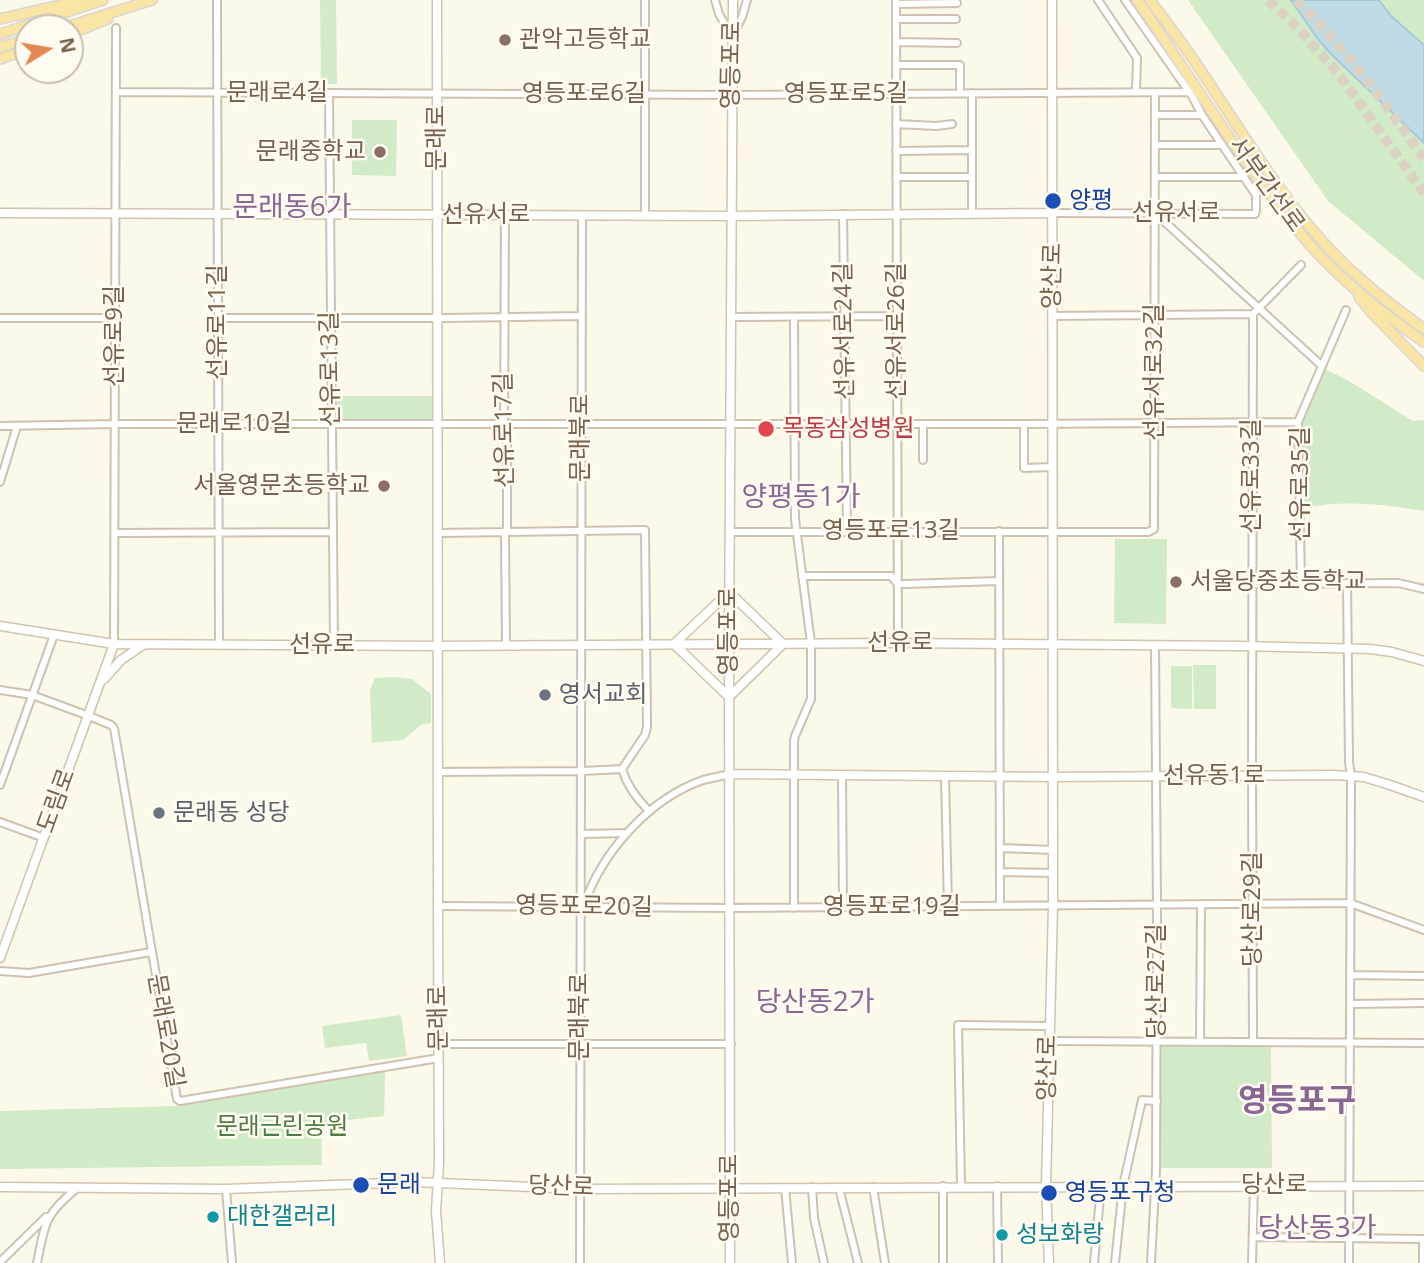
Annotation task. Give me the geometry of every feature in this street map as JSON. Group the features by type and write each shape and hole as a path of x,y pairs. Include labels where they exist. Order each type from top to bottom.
{"main road":[{"path":"0,19 82,0"},
{"path":"0,34 103,0"},
{"path":"84,22 154,0"},
{"path":"84,28 154,0"},
{"name":"문래로","path":"437,0 439,1058 436,1211 440,1263"},
{"name":"영등포로","path":"730,1263 729,592 733,0"},
{"name":"양산로","path":"1049,1263 1046,1186 1053,905 1052,0"},
{"name":"서부간선로","path":"1137,0 1280,208 1345,280 1391,319 1424,342"},
{"name":"서부간선로","path":"1150,0 1191,56 1246,140 1318,236 1352,271 1424,327"},
{"name":"선유서로","path":"0,213 730,216 1053,213"},
{"path":"1345,280 1371,312 1424,365"},
{"path":"729,592 783,644 729,696 674,644 729,592"},
{"name":"선유로","path":"0,626 114,644 143,645 898,643 1252,646 1349,648 1392,652 1424,661"},
{"name":"도림로","path":"0,958 114,644"},
{"path":"100,684 121,660 143,645"},
{"name":"선유동1로","path":"730,774 1351,776 1364,777 1424,797"},
{"name":"당산로","path":"0,1187 226,1189 438,1182 580,1189 1424,1185"}],"street":[{"name":"선유로11길","path":"217,0 219,645"},
{"path":"645,0 645,215"},
{"path":"715,0 719,14 732,37"},
{"path":"732,37 743,17 747,0"},
{"path":"1098,0 1137,58 1136,92"},
{"path":"1125,0 1201,111 1242,177"},
{"path":"896,2 957,3"},
{"name":"선유서로26길","path":"896,2 898,643"},
{"path":"896,19 957,19"},
{"name":"선유로9길","path":"114,644 116,28"},
{"path":"896,42 957,43"},
{"path":"896,65 960,65 960,93"},
{"name":"문래로4길","path":"117,92 437,94"},
{"name":"선유서로32길","path":"1052,531 1149,532 1154,529 1155,92"},
{"name":"영등포로5길","path":"732,96 1188,92"},
{"name":"선유로13길","path":"329,93 334,645"},
{"path":"972,93 972,213"},
{"name":"영등포로6길","path":"437,94 732,96"},
{"path":"1155,115 1202,115"},
{"path":"896,124 951,124"},
{"path":"1155,145 1222,145"},
{"path":"896,151 972,150"},
{"path":"896,177 972,177"},
{"path":"1155,177 1242,177"},
{"name":"선유서로","path":"1053,213 1255,214 1256,195 1242,177"},
{"path":"1154,212 1256,311 1322,366"},
{"name":"선유로17길","path":"505,215 506,645"},
{"name":"문래북로","path":"580,1263 582,215"},
{"name":"선유서로24길","path":"843,215 847,531"},
{"path":"1052,316 1155,316 1256,311 1301,265"},
{"name":"선유로35길","path":"1301,584 1298,422 1346,310"},
{"name":"선유로33길","path":"1252,646 1252,423 1256,311"},
{"path":"218,318 581,316"},
{"path":"731,317 897,316"},
{"path":"794,317 794,485 811,643 811,699 794,736 794,908"},
{"path":"0,318 115,318"},
{"name":"문래로10길","path":"0,426 1298,422"},
{"path":"923,424 923,460"},
{"path":"1024,424 1024,468 1052,467"},
{"path":"0,482 18,426"},
{"path":"438,533 645,530 647,727 645,735 622,769 636,797 649,811"},
{"path":"999,531 1000,906"},
{"name":"영등포로13길","path":"730,532 1052,531"},
{"path":"115,533 333,532"},
{"path":"802,576 891,576 898,584 999,581"},
{"path":"1347,583 1351,776 1349,1263"},
{"path":"1252,584 1398,583 1424,589"},
{"path":"0,785 54,635"},
{"path":"1155,646 1156,776"},
{"path":"1252,646 1252,776"},
{"path":"0,690 32,695 89,716"},
{"name":"문래로20길","path":"89,716 114,728 177,1100 439,1058"},
{"path":"438,772 622,769"},
{"path":"581,908 619,842 649,811 703,780 730,774"},
{"path":"842,775 842,907"},
{"path":"946,776 948,906"},
{"name":"당산로27길","path":"1151,1263 1156,1185 1157,1101 1156,776"},
{"name":"당산로29길","path":"1252,776 1253,1042"},
{"path":"0,822 44,838"},
{"path":"581,834 627,833"},
{"path":"1000,848 1053,850"},
{"path":"1000,872 1053,873"},
{"path":"1350,903 1424,930"},
{"name":"영등포로19길","path":"730,908 1350,903"},
{"path":"1200,1042 1201,904"},
{"name":"영등포로20길","path":"438,906 730,908"},
{"path":"0,971 29,973 151,952"},
{"path":"1350,975 1424,976"},
{"path":"1350,1004 1424,1003"},
{"path":"961,1186 958,1025 1049,1026"},
{"path":"1049,1041 1424,1043"},
{"path":"439,1044 731,1045"},
{"path":"1115,1263 1123,1186 1142,1100 1157,1101"},
{"path":"1252,1263 1254,1185"},
{"path":"943,1186 943,1263"},
{"path":"997,1186 998,1263"},
{"path":"1094,1263 1101,1186"},
{"path":"812,1187 814,1219 824,1263"},
{"path":"873,1187 885,1263"},
{"path":"785,1188 792,1263"},
{"path":"839,1188 858,1263"},
{"path":"0,1262 76,1189"},
{"path":"226,1189 232,1263"},
{"path":"37,1263 44,1228 51,1213"},
{"path":"1252,1237 1423,1239 1423,1263"}],"green space":[{"path":"320,0 336,0 337,84 321,84"},
{"path":"1188,0 1424,0 1424,281 1328,201"},
{"path":"352,120 397,120 396,176 352,175"},
{"path":"1325,369 1413,421 1424,420 1424,511 1363,504 1302,508 1301,422"},
{"path":"338,396 432,396 432,421 336,421"},
{"path":"1115,539 1167,539 1166,624 1114,623"},
{"path":"1193,665 1216,665 1216,709 1194,709"},
{"path":"1171,666 1192,666 1192,709 1171,708"},
{"path":"375,678 412,679 431,694 431,723 421,725 403,740 372,743 370,690"},
{"path":"401,1015 407,1056 369,1061 366,1043 325,1048 322,1026"},
{"path":"1160,1046 1271,1046 1272,1168 1161,1168"},
{"name":"문래근린공원","path":"385,1071 384,1116 321,1123 322,1165 0,1169 0,1111 178,1106"}],"water":[{"path":"1291,0 1379,0 1391,16 1424,45 1424,143 1331,54"}],"tunnel":[{"path":"1268,0 1293,23 1337,72 1424,193"},
{"path":"1296,0 1364,76 1424,159"}],"place":[{"name":"관악고등학교","path":"505,40"},
{"name":"문래중학교","path":"380,152"},
{"name":"양평","path":"1053,201"},
{"name":"목동삼성병원","path":"766,429"},
{"name":"서울영문초등학교","path":"384,486"},
{"name":"서울당중초등학교","path":"1176,582"},
{"name":"영서교회","path":"545,695"},
{"name":"문래동 성당","path":"159,813"},
{"name":"문래","path":"361,1185"},
{"name":"영등포구청","path":"1049,1193"},
{"name":"대한갤러리","path":"213,1217"},
{"name":"성보화랑","path":"1002,1235"}],"district":[{"name":"문래동6가","path":"292,208"},
{"name":"양평동1가","path":"801,498"},
{"name":"당산동2가","path":"815,1003"},
{"name":"영등포구","path":"1297,1102"},
{"name":"당산동3가","path":"1317,1229"}]}
